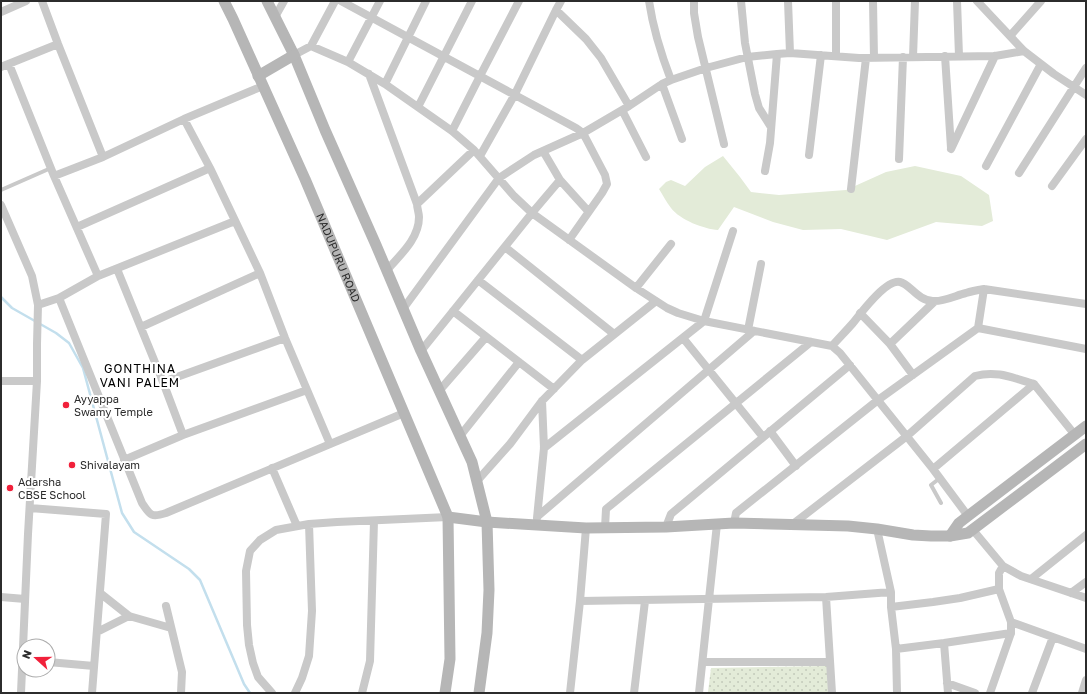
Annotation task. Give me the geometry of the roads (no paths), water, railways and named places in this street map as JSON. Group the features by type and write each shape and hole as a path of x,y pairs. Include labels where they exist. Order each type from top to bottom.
{"street":[{"path":"42,1 103,157"},
{"name":"NADUPURU ROAD","path":"224,1 304,179 448,517"},
{"path":"267,1 294,55 403,309 472,462 487,522 489,590 488,626 479,693"},
{"path":"275,17 284,1"},
{"path":"53,172 103,157 184,120 261,81 294,55 311,46 335,1"},
{"path":"341,1 515,94 583,133 605,175 607,184 569,240"},
{"path":"348,62 380,1"},
{"path":"386,84 426,1"},
{"path":"418,107 472,1"},
{"path":"452,131 519,1"},
{"path":"417,204 477,153 515,94 561,1"},
{"path":"650,1 652,17 670,80"},
{"path":"694,1 694,13 698,37 724,144"},
{"path":"741,1 747,57 755,94 760,108 771,127"},
{"path":"788,1 790,53"},
{"path":"836,1 836,56"},
{"path":"873,1 874,58"},
{"path":"913,57 915,1"},
{"path":"958,1 959,56"},
{"path":"979,1 1024,51 1073,88 1086,95"},
{"path":"1010,36 1041,1"},
{"path":"1,12 23,2"},
{"path":"556,10 586,39 601,58 646,157"},
{"path":"58,44 5,65 98,276"},
{"path":"311,46 348,62 386,84 452,131 477,153 514,196 532,213 636,288 667,308 704,321 832,346 850,365 940,477 968,516"},
{"path":"403,309 499,178 534,154 583,133 670,80 747,57 777,54 790,53 874,58 995,56 1024,51"},
{"path":"765,170 770,143 777,54"},
{"path":"809,155 821,55"},
{"path":"945,56 951,149 995,56"},
{"path":"899,158 904,57"},
{"path":"851,189 866,58"},
{"path":"986,166 1041,64"},
{"path":"1019,173 1086,68"},
{"path":"369,74 417,204 419,217 417,230 412,240 405,250 386,270"},
{"path":"662,84 682,139"},
{"path":"184,120 210,168 260,273 285,338 330,444"},
{"path":"1052,186 1086,139"},
{"path":"543,151 560,180 588,211"},
{"path":"77,227 210,168"},
{"path":"421,350 560,180"},
{"path":"1,205 32,276 38,305 38,381 24,638"},
{"path":"38,305 59,298 98,276 235,221"},
{"path":"544,448 704,321 733,231"},
{"path":"636,288 671,244"},
{"path":"505,247 614,334"},
{"path":"537,520 708,370 751,330 761,264"},
{"path":"117,269 163,382 182,435"},
{"path":"141,326 260,273"},
{"path":"478,280 582,360"},
{"path":"832,346 876,296 893,282 900,282 926,300 934,302"},
{"path":"734,523 736,513 878,400 978,328 984,289"},
{"path":"890,344 934,302 968,292 984,289 1086,304"},
{"path":"59,298 142,503 148,512 153,515 157,516 166,513 404,413"},
{"path":"477,481 510,444 542,401 582,360 656,301"},
{"path":"453,311 554,389"},
{"path":"860,313 890,344 913,375"},
{"path":"978,328 1086,349"},
{"path":"439,391 486,337"},
{"path":"163,382 285,338"},
{"path":"683,338 735,403 767,434 796,466"},
{"path":"605,528 606,509 810,342"},
{"path":"460,436 519,362"},
{"path":"666,527 671,514 850,365"},
{"path":"793,524 907,436 975,376 985,373 999,374 1034,384 1074,435"},
{"path":"1,381 38,381"},
{"path":"933,469 1034,384"},
{"path":"124,460 182,435 307,390"},
{"path":"537,520 544,448 542,401"},
{"path":"950,536 959,523 1086,426"},
{"path":"272,693 258,677 250,651 247,625 246,571 250,551 260,540 276,530 309,524 397,518 448,517 487,522 537,520 586,528 666,527 734,523 848,526 914,535 950,536 968,533 973,530 1086,444"},
{"path":"272,468 297,526"},
{"path":"30,508 106,514 92,693"},
{"path":"445,693 450,658 448,517"},
{"path":"362,693 370,661 374,520"},
{"path":"295,693 302,678 309,656 312,611 309,524"},
{"path":"699,693 718,524"},
{"path":"570,693 586,528"},
{"path":"877,529 891,592 891,606 896,649 897,693"},
{"path":"973,530 1003,566 1021,576 1086,598"},
{"path":"1031,579 1086,535"},
{"path":"990,693 1011,633 1011,622 999,589 999,573 1003,566"},
{"path":"1070,593 1086,582"},
{"path":"891,606 960,598 999,589"},
{"path":"100,592 129,616 171,628"},
{"path":"580,601 826,597 891,592"},
{"path":"1,597 25,599"},
{"path":"826,597 832,693"},
{"path":"634,693 645,600"},
{"path":"166,606 182,672 181,693"},
{"path":"97,632 129,616"},
{"path":"1011,622 1086,649"},
{"path":"896,649 1011,633"},
{"path":"1032,693 1053,637"},
{"path":"944,643 948,693"},
{"path":"703,662 830,662"},
{"path":"56,663 94,666"},
{"path":"21,693 22,678"},
{"path":"1083,693 1086,680"},
{"path":"947,683 975,693"}],"lane":[{"path":"1,190 53,172"},
{"path":"940,477 931,485 941,503"}],"waterway":[{"path":"1,297 12,308 56,333 69,343 83,368 122,513 134,532 189,569 200,580 244,684 250,693"}],"place":[{"name":"Ayyappa Swamy Temple","path":"66,405"},
{"name":"Shivalayam","path":"72,465"},
{"name":"Adarsha CBSE School","path":"10,488"}],"district":[{"name":"GONTHINA VANI PALEM","path":"140,376"}]}
